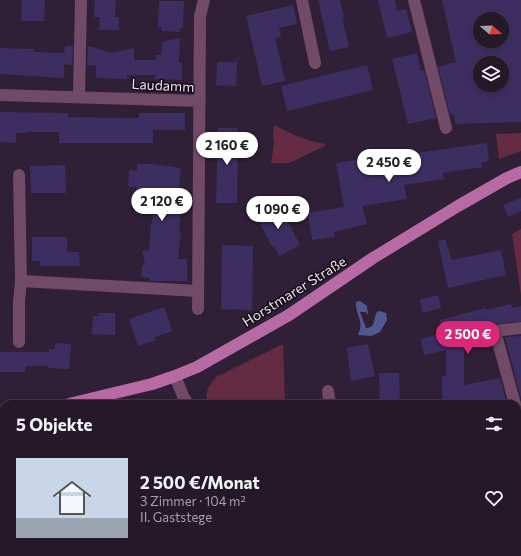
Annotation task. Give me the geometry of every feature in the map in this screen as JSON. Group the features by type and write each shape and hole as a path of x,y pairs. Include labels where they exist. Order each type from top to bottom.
{"main road":[{"name":"Horstmarer Straße","path":"86,400 152,384 197,367 289,315 373,258 507,178 521,172"}],"street":[{"path":"79,96 81,0"},
{"path":"200,101 200,16 204,0"},
{"path":"302,0 315,63"},
{"path":"414,0 446,128"},
{"name":"Laudamm","path":"0,95 79,96 200,101 198,309"},
{"path":"19,175 21,281 19,302 19,342"},
{"path":"21,281 198,291"},
{"path":"514,400 495,331 521,328"},
{"path":"175,376 186,400"},
{"path":"328,391 329,400"}],"shaded area":[{"path":"274,125 299,137 325,144 325,146 289,163 271,163 274,143"},
{"path":"521,133 521,151 499,159 496,134"},
{"path":"521,229 521,295 512,234"},
{"path":"283,344 285,400 207,400 208,390 216,377"}],"water":[{"path":"360,301 367,306 368,314 366,312 360,312 366,328 373,325 377,312 379,311 386,313 387,320 380,332 371,336 358,335 360,330 360,321 356,302"}],"building":[{"path":"22,0 45,0 44,21 21,21"},
{"path":"95,0 116,0 115,17 119,17 119,30 99,30 100,17 94,17"},
{"path":"318,0 340,0 344,17 342,17 349,47 330,51"},
{"path":"378,0 395,0 397,11 406,9 412,32 387,38"},
{"path":"442,0 521,0 521,122 456,124 453,113 450,114 438,67 456,62"},
{"path":"159,1 184,1 183,28 180,28 180,32 162,31 162,27 158,27"},
{"path":"293,5 297,24 279,28 281,36 275,38 285,81 262,86 246,16"},
{"path":"180,38 179,63 182,63 182,80 155,79 155,75 127,75 127,79 96,78 96,66 87,65 88,46 112,53 134,48 134,60 156,60 156,55 161,55 162,42"},
{"path":"65,46 73,46 72,65 64,64 64,78 0,74 0,48 34,49 34,52 64,53"},
{"path":"417,53 421,71 424,70 436,118 408,124 392,59"},
{"path":"217,62 237,62 236,86 216,85"},
{"path":"367,65 373,90 287,111 281,86"},
{"path":"0,112 68,113 68,117 118,118 139,118 139,113 185,113 185,130 153,130 153,143 59,143 59,132 16,133 16,143 0,142"},
{"path":"218,128 238,128 237,203 216,203"},
{"path":"487,143 489,161 481,163 482,167 443,173 444,179 404,185 407,199 362,206 367,224 334,232 335,237 312,240 308,213 344,207 336,163"},
{"path":"137,164 153,164 181,168 178,197 182,197 179,231 181,231 178,259 187,259 187,281 150,281 150,278 141,277 142,265 145,265 142,250 149,251 155,197 136,195 136,187 128,186 129,170 137,171"},
{"path":"65,165 66,193 31,193 30,166"},
{"path":"521,198 521,211 508,217 503,205"},
{"path":"275,204 280,213 283,212 300,245 279,256 274,246 272,247 260,224 262,223 257,213"},
{"path":"32,237 67,237 67,252 79,252 80,266 40,266 40,261 32,261"},
{"path":"445,239 452,260 501,250 506,275 448,288 438,241"},
{"path":"222,245 253,246 252,310 221,309"},
{"path":"438,295 441,308 422,313 420,300"},
{"path":"511,304 512,308 521,306 521,321 494,324 490,326 488,332 464,338 464,385 500,378 506,400 442,400 442,376 446,376 446,350 424,355 421,339 443,333 440,320 485,308 486,310"},
{"path":"164,307 172,331 155,337 156,340 138,346 129,319"},
{"path":"99,313 115,313 115,335 92,334 93,316 99,316"},
{"path":"521,336 521,398 505,337"},
{"path":"55,343 71,344 69,369 48,368 49,366 25,366 25,372 0,372 0,352 49,352 49,349 55,349"},
{"path":"368,344 375,376 351,381 347,348"},
{"path":"379,373 399,373 400,400 380,400"}]}
